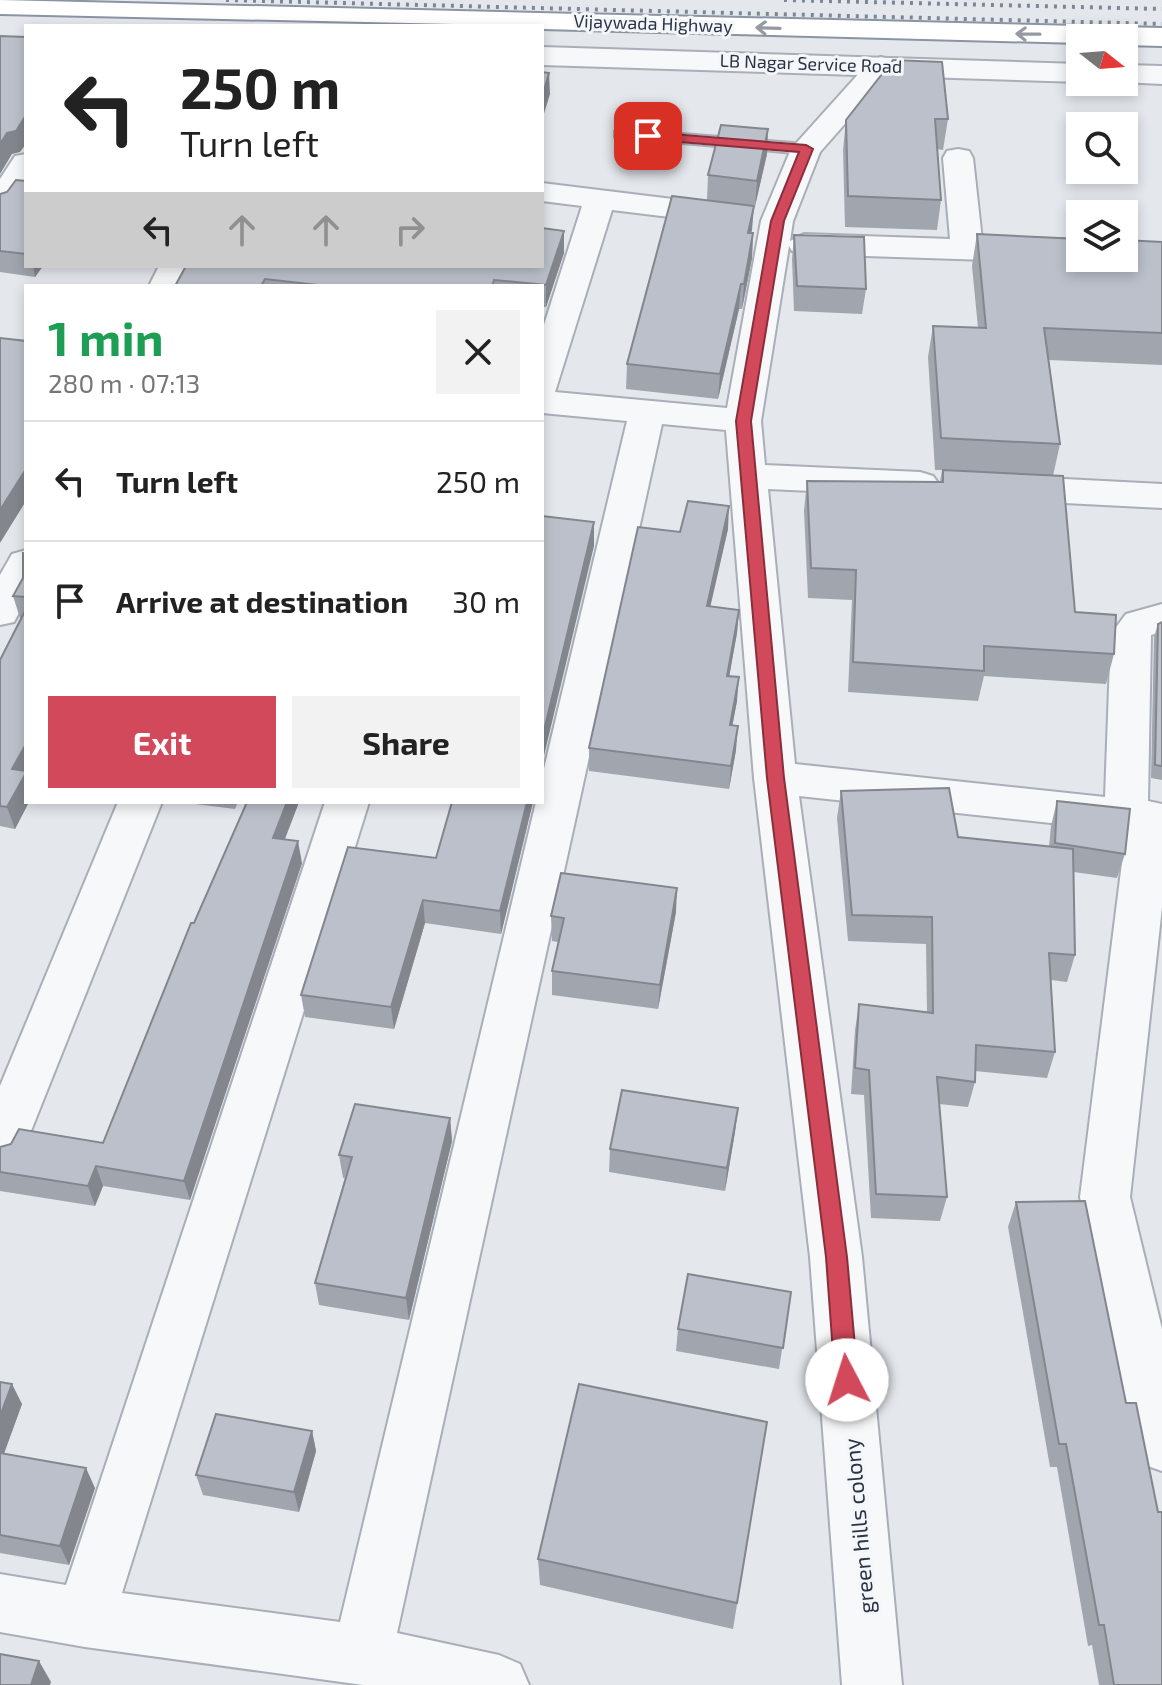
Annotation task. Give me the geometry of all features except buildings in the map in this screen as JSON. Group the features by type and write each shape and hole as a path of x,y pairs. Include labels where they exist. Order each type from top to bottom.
{"highway":[{"name":"Vijaywada Highway","path":"0,6 286,20 492,24"},
{"name":"Vijaywada Highway","path":"544,25 1162,37"}],"street":[{"name":"LB Nagar Service Road","path":"544,56 1066,73"},
{"name":"green hills colony","path":"872,1685 836,1257 775,778 743,421 775,232 806,149 881,66"},
{"path":"1138,74 1162,75"},
{"path":"0,151 24,152"},
{"path":"958,158 967,249"},
{"path":"0,204 24,166"},
{"path":"544,192 600,198 775,232 967,249 1066,253"},
{"path":"544,380 600,198"},
{"path":"544,402 743,421"},
{"path":"362,1655 647,412"},
{"path":"749,476 1162,496"},
{"path":"0,612 24,567"},
{"path":"1162,618 1143,621 1135,626 1131,634 1146,816 1105,1197 1162,1441"},
{"path":"775,778 1146,816"},
{"path":"0,1146 139,804"},
{"path":"85,1618 346,804"},
{"path":"0,1603 85,1618 362,1655 499,1685"}],"lane":[{"path":"620,134 806,149"}],"railway":[{"path":"226,0 1162,24"},
{"path":"784,0 1162,9"}],"route":[{"path":"648,136 806,149 777,221 743,421 775,778 836,1257 847,1380"}]}
